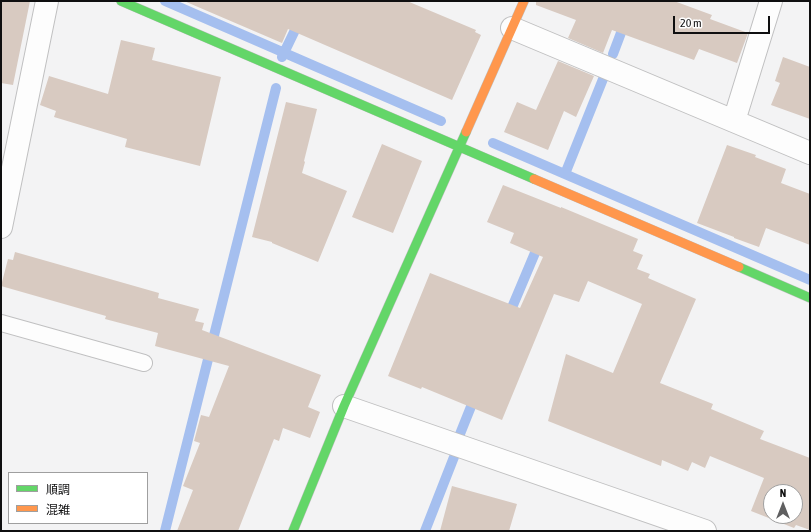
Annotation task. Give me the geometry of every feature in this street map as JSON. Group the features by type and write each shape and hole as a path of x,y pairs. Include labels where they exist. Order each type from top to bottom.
{"street":[{"path":"1,227 47,1"},
{"path":"121,1 810,298"},
{"path":"293,531 344,406 524,1"},
{"path":"734,121 771,1"},
{"path":"512,28 810,153"},
{"path":"344,406 694,529"}],"lane":[{"path":"1,323 144,363"}],"building":[{"path":"1,1 30,1 13,85 1,83"},
{"path":"184,1 407,1 476,30 475,32 481,35 452,100 288,29 282,43"},
{"path":"536,1 674,1 712,15 710,19 748,33 737,63 699,49 694,60 612,30 603,53 568,38 576,20 536,5"},
{"path":"121,40 155,48 152,60 221,77 200,166 125,147 127,139 54,117 56,111 40,105 49,76 108,94"},
{"path":"783,57 810,67 810,119 771,105 780,83 775,81"},
{"path":"558,61 594,76 576,117 564,111 548,150 504,132 517,102 536,110"},
{"path":"286,102 317,109 302,173 347,191 318,262 272,242 252,237"},
{"path":"382,144 422,161 393,233 352,217"},
{"path":"727,145 756,155 755,157 786,169 781,183 810,194 810,245 766,228 759,247 697,223"},
{"path":"503,185 638,239 633,251 643,255 637,269 650,274 648,278 696,299 660,383 713,404 711,409 764,431 760,439 810,458 810,530 796,525 794,528 784,524 803,524 803,484 763,484 763,516 751,511 764,478 710,456 705,468 692,462 688,471 662,460 661,466 548,421 566,354 613,373 642,304 588,281 579,302 554,294 502,420 422,387 421,389 388,376 430,273 520,308 543,257 510,243 514,233 487,222"},
{"path":"15,252 159,293 158,298 199,309 195,321 204,323 202,330 321,375 308,407 320,412 310,438 283,428 279,441 274,439 238,531 177,531 193,490 183,486 200,443 194,441 201,415 209,417 229,366 155,346 158,333 105,319 106,316 1,286 8,259 13,260"},
{"path":"452,486 517,504 509,531 440,531"}],"waterway":[{"path":"165,1 441,121"},
{"path":"282,57 309,1"},
{"path":"613,54 633,1"},
{"path":"565,174 603,79"},
{"path":"165,531 276,88"},
{"path":"493,143 810,280"},
{"path":"508,317 540,241"},
{"path":"460,434 476,394"},
{"path":"425,531 454,457"}],"traffic: fast":[{"path":"121,1 534,179"},
{"path":"293,531 344,406 466,132"},
{"path":"739,267 810,298"}],"traffic: slow":[{"path":"466,132 524,1"},
{"path":"534,179 739,267"}]}
